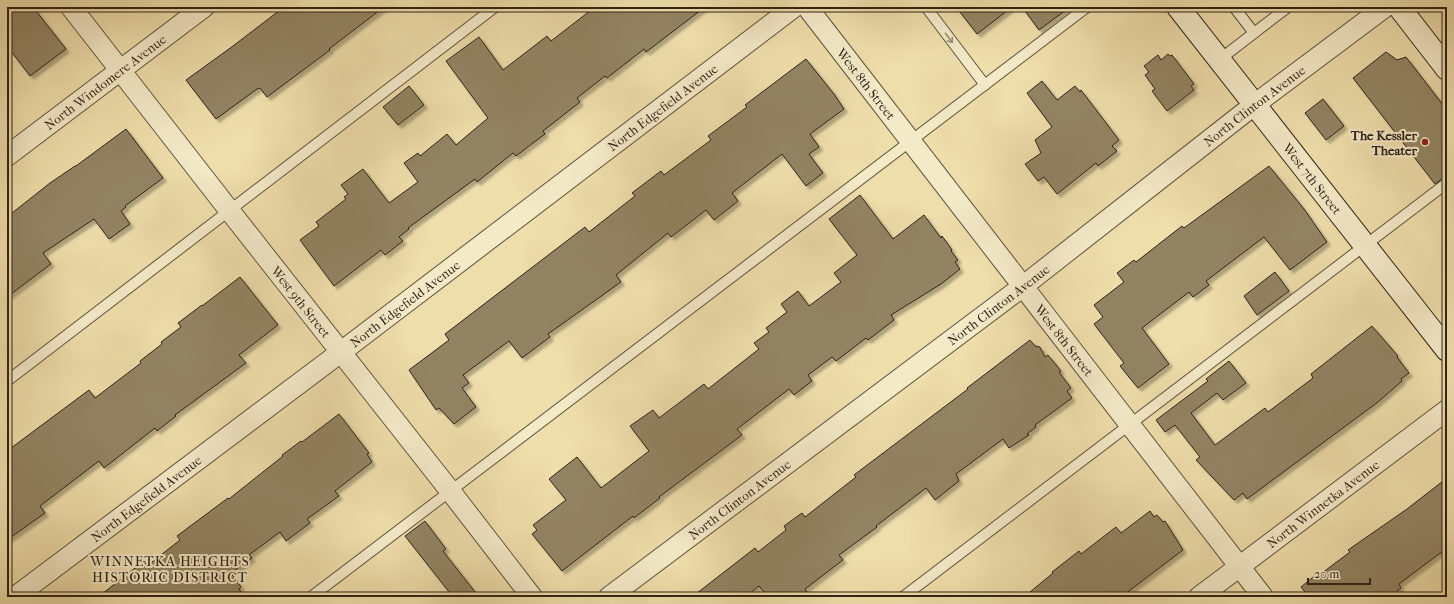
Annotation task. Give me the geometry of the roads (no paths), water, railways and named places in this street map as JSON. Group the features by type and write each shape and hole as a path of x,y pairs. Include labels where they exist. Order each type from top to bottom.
{"street":[{"name":"West 9th Street","path":"71,7 532,597"},
{"name":"North Windomere Avenue","path":"7,156 204,7"},
{"name":"North Edgefield Avenue","path":"15,597 341,352 794,7"},
{"name":"West 8th Street","path":"807,7 1263,597"},
{"name":"West 7th Street","path":"1178,7 1447,350"},
{"name":"North Clinton Avenue","path":"609,597 1022,287 1254,105 1385,7"},
{"path":"1399,7 1447,69"},
{"name":"North Winnetka Avenue","path":"1199,597 1447,410"}],"lane":[{"path":"7,381 229,210 290,166 495,7"},
{"path":"926,7 985,85"},
{"path":"311,597 1087,7"},
{"path":"1234,7 1254,33"},
{"path":"1219,60 1288,7"},
{"path":"903,597 1447,183"}],"place":[{"name":"The Kessler Theater","path":"1425,142"}],"district":[{"name":"WINNETKA HEIGHTS HISTORIC DISTRICT","path":"170,570"}]}
